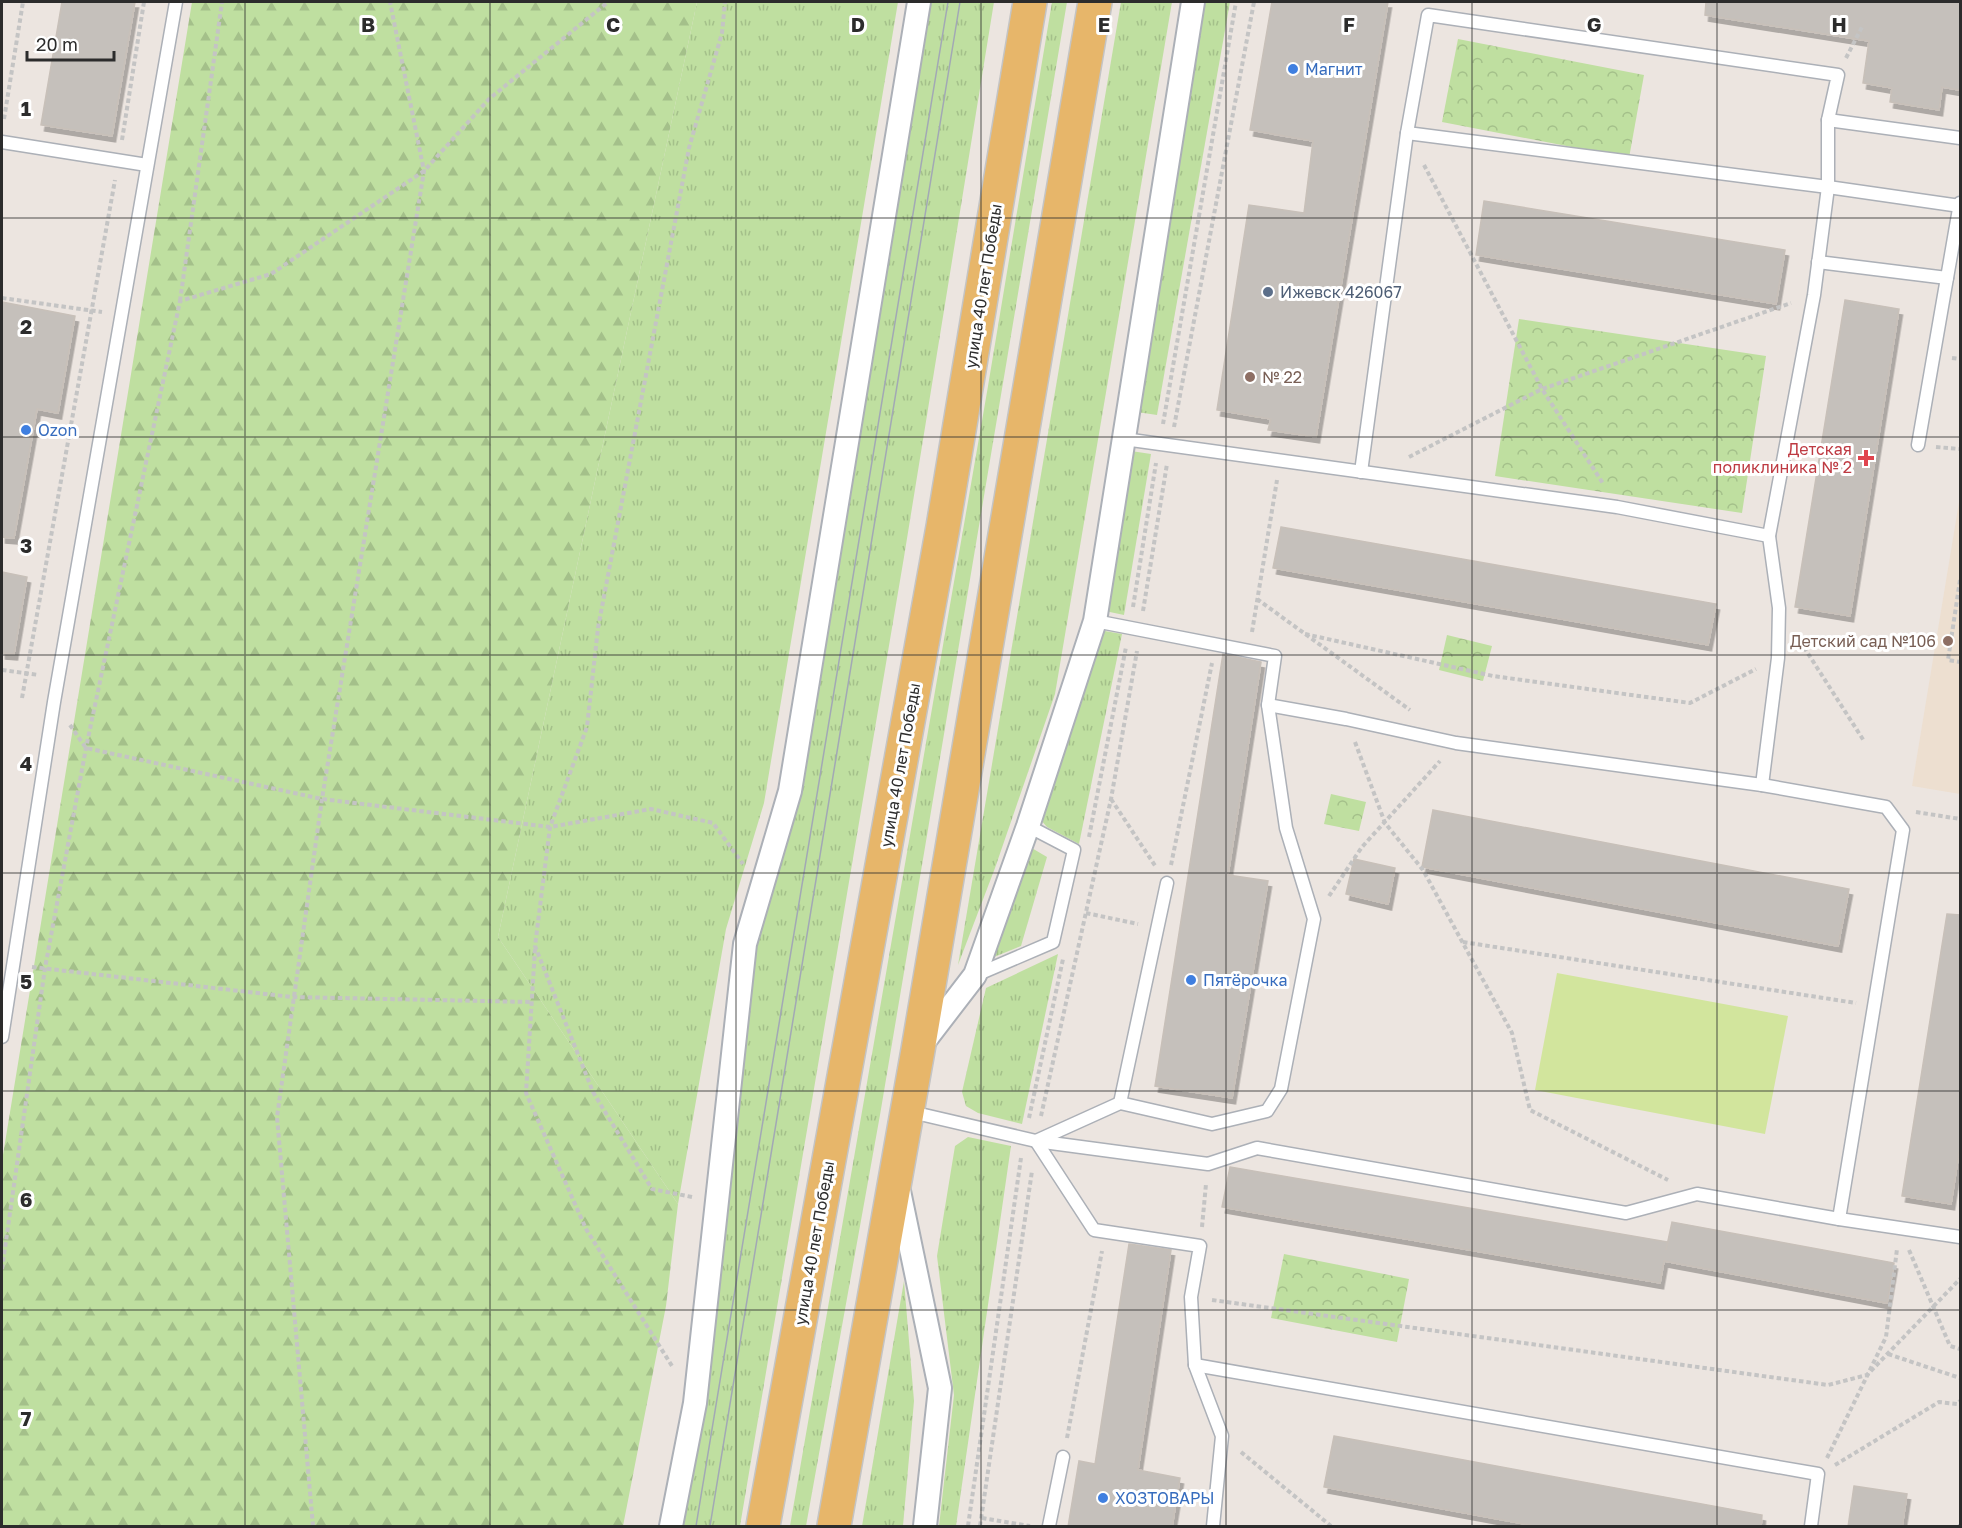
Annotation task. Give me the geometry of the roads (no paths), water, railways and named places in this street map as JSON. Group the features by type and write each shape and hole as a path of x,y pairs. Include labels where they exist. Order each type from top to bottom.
{"main road":[{"name":"улица 40 лет Победы","path":"762,1527 943,527 1030,2"},
{"path":"834,1527 918,1050 1095,2"}],"street":[{"path":"671,1527 695,1403 745,945 790,791 919,2"},
{"path":"918,1050 975,975 1028,826 1095,621 1193,2"},
{"path":"895,1174 940,1388 925,1527"}],"lane":[{"path":"2,1037 54,702 176,2"},
{"path":"1360,472 1407,133 1428,15 1838,75 1828,120 1828,187 1814,295 1768,536 1779,608 1778,658 1762,785"},
{"path":"1828,120 1960,138"},
{"path":"1407,133 1960,205 1918,445"},
{"path":"2,142 147,165"},
{"path":"1818,262 1947,278"},
{"path":"1124,439 1617,507 1768,536"},
{"path":"1030,1140 1120,1103 1212,1124 1267,1111 1281,1089 1314,919 1286,828 1268,705 1275,656 1095,621"},
{"path":"1268,705 1456,743 1762,785 1886,807 1903,830 1839,1219"},
{"path":"975,975 1053,942 1074,850 1028,826"},
{"path":"1120,1103 1167,883"},
{"path":"906,1110 1030,1140 1208,1164 1257,1148 1626,1213 1697,1194 1960,1237"},
{"path":"1030,1140 1094,1230 1200,1245 1191,1297 1195,1365 1222,1436 1214,1527"},
{"path":"1195,1365 1818,1474 1811,1527"},
{"path":"1049,1527 1064,1457"}],"tram line":[{"path":"696,1526 948,2"},
{"path":"710,1526 960,2"}],"place":[{"name":"Магнит","path":"1293,69"},
{"name":"Ижевск 426067","path":"1268,292"},
{"name":"№ 22","path":"1250,377"},
{"name":"Ozon","path":"26,430"},
{"name":"Детская поликлиника № 2","path":"1866,458"},
{"name":"Детский сад №106","path":"1948,641"},
{"name":"Пятёрочка","path":"1191,980"},
{"name":"ХОЗТОВАРЫ","path":"1103,1498"}]}
